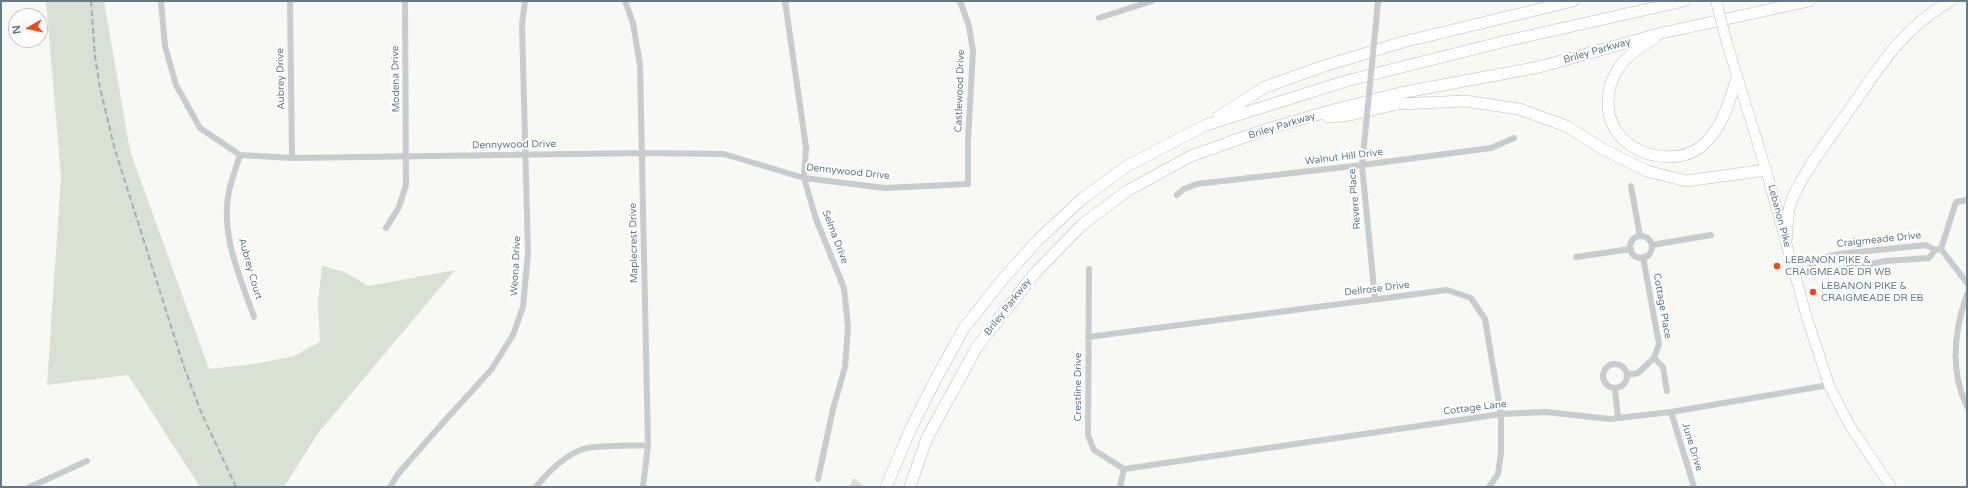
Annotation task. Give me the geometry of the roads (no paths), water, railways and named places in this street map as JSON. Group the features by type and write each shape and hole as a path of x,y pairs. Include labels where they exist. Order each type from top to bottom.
{"highway":[{"path":"1206,125 1265,87 1317,69 1403,42 1573,1"},
{"name":"Briley Parkway","path":"886,487 911,428 964,328 1038,240 1084,198 1127,166 1206,125 1346,81 1413,63 1684,1"},
{"name":"Briley Parkway","path":"910,487 927,438 977,347 1035,273 1083,224 1127,191 1191,156 1297,120 1400,93 1540,67 1662,33 1809,1"},
{"path":"1786,242 1792,202 1828,140 1894,46 1915,25 1950,1"},
{"path":"1662,33 1638,49 1618,68 1609,89 1607,100 1615,126 1623,139 1637,149 1651,154 1667,157 1679,156 1694,151 1716,132 1728,105 1737,77"},
{"path":"1297,120 1350,115 1398,104 1465,101 1525,111 1566,126 1603,149 1647,171 1686,181 1766,170"}],"main road":[{"name":"Lebanon Pike","path":"1716,1 1737,77 1766,170 1795,275 1829,385 1850,426 1891,487"}],"street":[{"path":"161,1 165,46 176,85 200,128 240,155"},
{"name":"Aubrey Drive","path":"290,1 292,158"},
{"name":"Modena Drive","path":"386,228 399,207 406,185 405,1"},
{"name":"Weona Drive","path":"390,487 398,474 491,370 513,335 523,307 528,254 524,154 522,24 526,1"},
{"name":"Maplecrest Drive","path":"625,1 634,23 640,65 648,445 644,487"},
{"name":"Selma Drive","path":"785,1 806,148 804,178 816,219 844,288 848,327 845,367 833,409 818,479"},
{"name":"Castlewood Drive","path":"960,1 969,26 973,51 968,140 968,184"},
{"path":"1099,18 1152,1"},
{"name":"Revere Place","path":"1375,299 1362,165 1378,1"},
{"name":"Walnut Hill Drive","path":"1177,195 1184,189 1197,184 1491,148 1514,138"},
{"name":"Dennywood Drive","path":"240,155 292,158 524,154 724,154 804,178 885,188 968,184"},
{"name":"Aubrey Court","path":"240,155 229,192 227,220 232,252 254,317"},
{"path":"1631,186 1640,236"},
{"path":"1967,200 1956,202 1938,250 1967,283"},
{"path":"1652,245 1711,235"},
{"path":"1640,236 1648,238 1652,245 1650,253 1643,258 1635,256 1631,248 1633,240 1640,236"},
{"name":"Craigmeade Drive","path":"1795,275 1805,272 1821,273 1886,261 1929,258 1938,250 1926,245 1884,248 1839,254 1818,259 1805,272"},
{"path":"1576,257 1631,248"},
{"name":"Cottage Place","path":"1643,258 1659,344 1654,358"},
{"name":"Crestline Drive","path":"1089,269 1088,435 1094,450 1124,469"},
{"name":"Dellrose Drive","path":"1088,337 1447,290 1471,298 1485,318 1501,414 1501,453 1498,474 1490,487"},
{"path":"1967,294 1961,312 1956,340 1956,368 1967,407"},
{"path":"1627,375 1638,373 1654,358 1663,367 1667,391"},
{"path":"1616,364 1623,368 1627,375 1622,386 1615,388 1604,383 1602,376 1605,368 1616,364"},
{"name":"Cottage Lane","path":"1124,469 1501,414 1546,412 1618,418 1671,412 1829,385"},
{"path":"1615,388 1618,418"},
{"name":"June Drive","path":"1671,412 1694,487"},
{"path":"536,487 546,474 566,457 584,449 648,445"},
{"path":"30,487 87,461"},
{"path":"1120,487 1124,469"}],"railway":[{"path":"91,1 95,57 100,88 115,150 184,367 201,412 236,487"}],"place":[{"name":"LEBANON PIKE & CRAIGMEADE DR WB","path":"1777,266"},
{"name":"LEBANON PIKE & CRAIGMEADE DR EB","path":"1813,292"}]}
